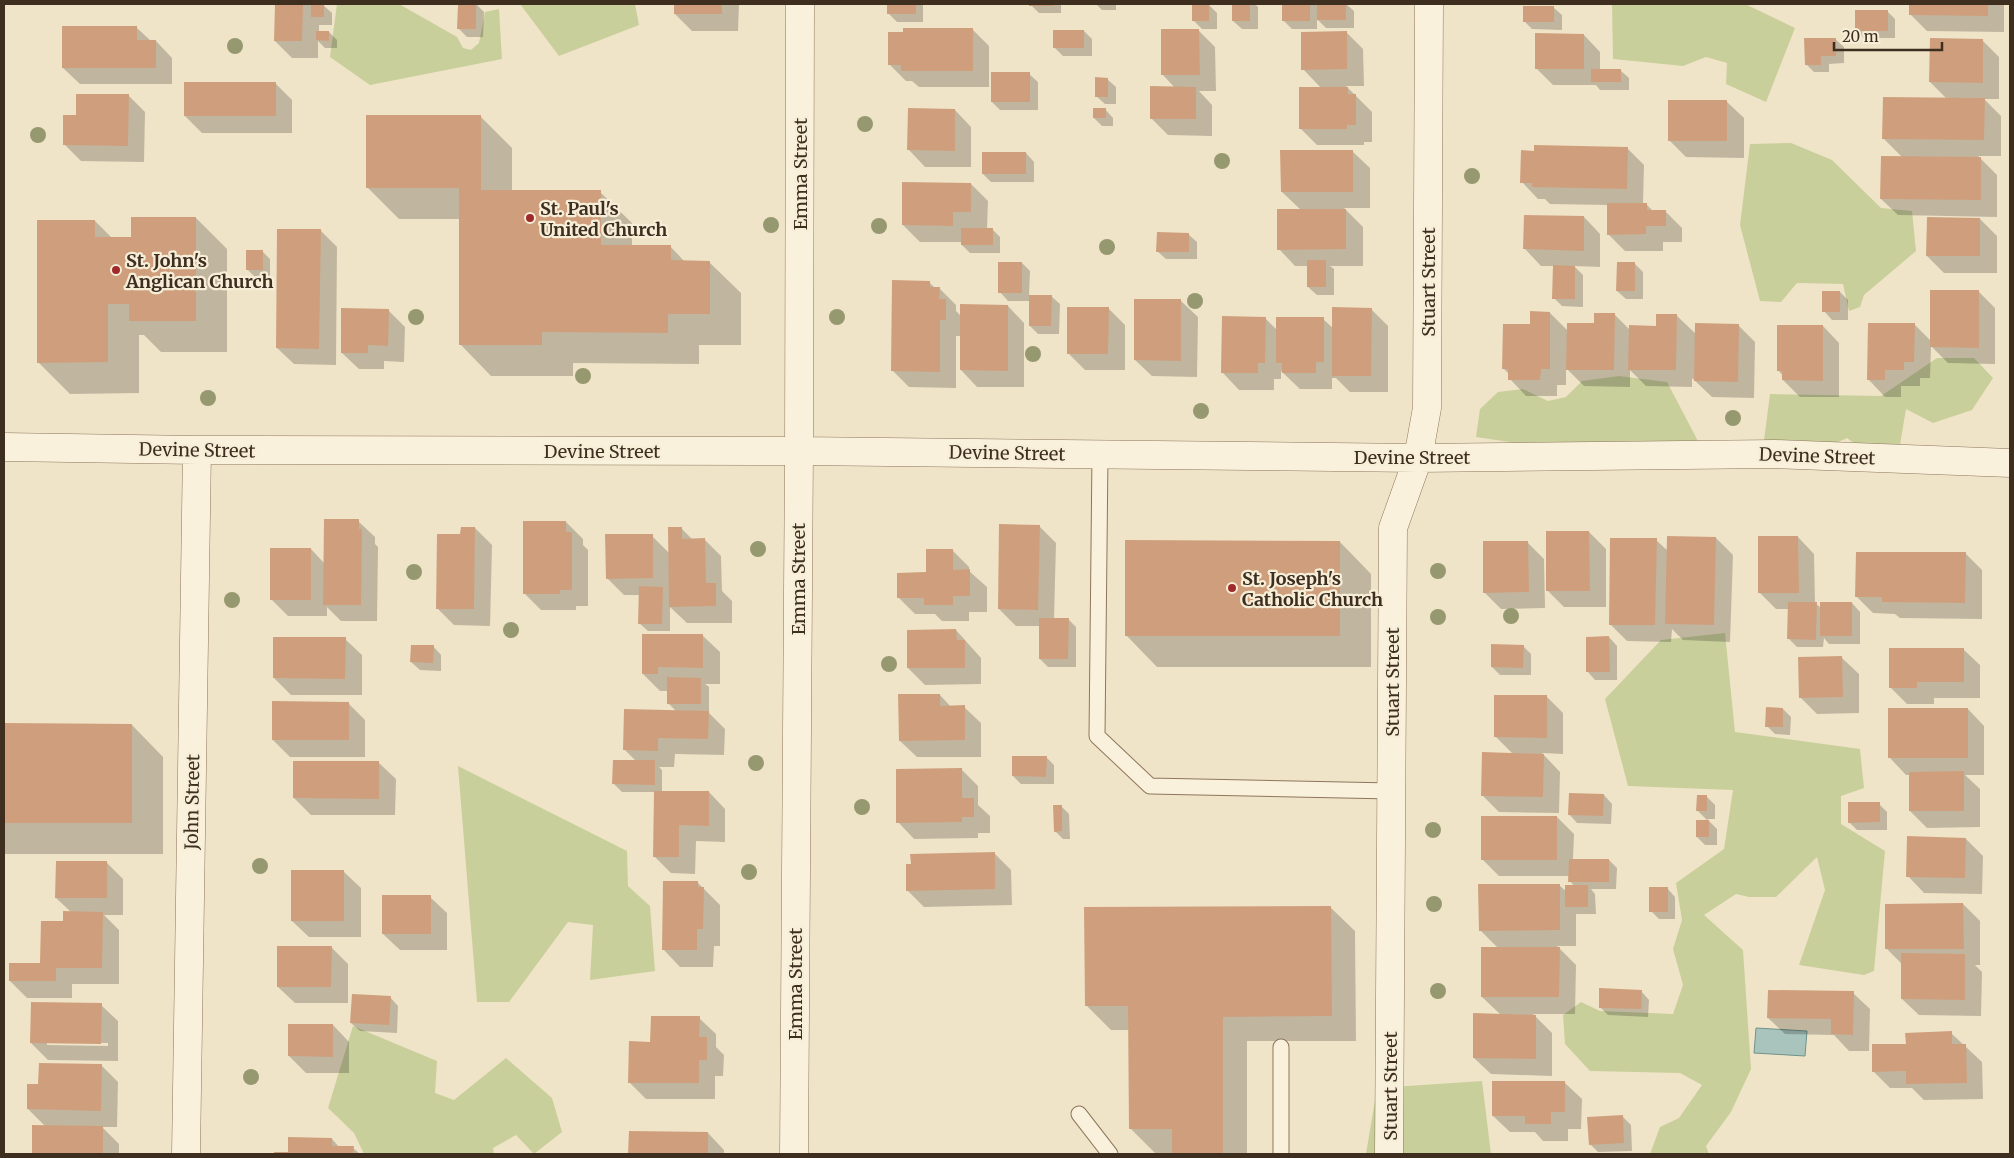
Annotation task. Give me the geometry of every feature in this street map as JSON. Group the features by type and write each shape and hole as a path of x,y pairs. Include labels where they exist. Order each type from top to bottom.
{"street":[{"name":"Emma Street","path":"794,1154 800,4"},
{"name":"Stuart Street","path":"1389,1154 1393,528 1418,458 1427,408 1429,4"},
{"name":"Devine Street","path":"4,447 197,450 799,451 1418,458 1775,454 2010,463"},
{"name":"John Street","path":"186,1154 197,450"}],"lane":[{"path":"1100,454 1097,736 1150,786 1392,790"},
{"path":"1281,1048 1281,1154"},
{"path":"1080,1114 1110,1154"}],"green space":[{"path":"337,4 399,4 457,37 463,48 471,50 479,43 485,12 499,9 502,59 370,85 330,57"},
{"path":"520,4 635,4 639,25 559,56"},
{"path":"1612,4 1745,4 1795,28 1766,102 1726,84 1727,63 1706,57 1683,66 1613,59"},
{"path":"1791,143 1832,160 1881,208 1912,211 1916,251 1864,295 1860,307 1849,311 1843,284 1797,283 1781,302 1760,301 1740,225 1750,144"},
{"path":"1937,358 1974,358 1993,378 1972,410 1933,423 1906,409 1900,445 1869,454 1847,438 1811,454 1763,448 1770,394 1881,396"},
{"path":"1619,376 1667,382 1698,441 1673,467 1476,437 1480,409 1498,392 1523,389 1548,401 1566,397 1582,381"},
{"path":"1725,633 1735,732 1860,749 1864,788 1841,796 1841,824 1885,851 1874,971 1864,975 1799,965 1825,890 1817,857 1776,897 1749,897 1736,894 1704,915 1743,950 1751,1069 1731,1112 1706,1146 1709,1154 1650,1154 1660,1127 1679,1118 1702,1085 1680,1073 1590,1071 1565,1044 1563,1015 1581,1002 1600,1011 1673,1014 1683,985 1673,949 1682,920 1676,883 1724,849 1733,790 1628,786 1605,699 1661,640"},
{"path":"458,766 627,851 628,886 650,906 655,971 590,980 593,925 568,922 509,1002 477,1002"},
{"path":"353,1026 437,1061 435,1093 454,1100 506,1058 552,1098 562,1132 534,1154 516,1135 493,1148 494,1154 364,1154 354,1133 328,1108"},
{"path":"1482,1081 1491,1154 1366,1154 1377,1088"}],"water":[{"path":"1756,1028 1807,1031 1805,1056 1754,1053"}],"building":[{"path":"275,4 303,4 302,41 274,41"},
{"path":"311,4 324,4 324,17 311,17"},
{"path":"458,4 476,4 476,29 457,29"},
{"path":"674,4 722,4 722,14 674,14"},
{"path":"887,4 916,4 916,14 887,14"},
{"path":"1029,4 1053,4 1053,6 1029,6"},
{"path":"1192,4 1209,4 1209,21 1192,21"},
{"path":"1232,4 1250,4 1250,21 1232,21"},
{"path":"1282,4 1310,4 1310,21 1282,21"},
{"path":"1317,4 1346,4 1346,20 1317,20"},
{"path":"1909,4 1988,4 1988,16 1909,15"},
{"path":"1523,6 1554,6 1554,22 1523,22"},
{"path":"1855,10 1888,10 1888,31 1855,31"},
{"path":"62,26 137,26 137,40 156,40 156,68 62,68"},
{"path":"903,28 973,28 973,71 901,71 901,65 888,65 888,32 903,32"},
{"path":"1161,29 1199,29 1200,75 1161,75"},
{"path":"1053,30 1084,30 1084,48 1053,48"},
{"path":"316,31 329,31 329,41 316,40"},
{"path":"1347,31 1347,69 1301,70 1301,32"},
{"path":"1535,33 1584,34 1584,69 1535,69"},
{"path":"1804,38 1836,38 1836,56 1821,56 1821,65 1805,65"},
{"path":"1930,38 1983,39 1983,83 1929,82"},
{"path":"1591,69 1621,69 1621,82 1591,82"},
{"path":"991,72 1030,72 1030,102 991,102"},
{"path":"1095,77 1108,78 1108,97 1095,97"},
{"path":"184,82 276,82 276,116 184,116"},
{"path":"1150,86 1196,87 1196,119 1150,119"},
{"path":"1299,87 1348,87 1348,94 1356,94 1356,125 1347,125 1347,129 1299,129"},
{"path":"76,94 129,94 128,146 63,145 63,115 76,115"},
{"path":"1883,97 1985,98 1984,140 1882,139"},
{"path":"1668,100 1727,100 1727,141 1668,141"},
{"path":"908,108 955,109 955,151 907,150"},
{"path":"1093,108 1106,108 1106,118 1093,118"},
{"name":"St. Paul's United Church","path":"366,115 481,115 481,190 601,190 601,245 671,245 671,260 710,261 710,314 668,314 668,333 542,332 542,345 459,345 459,188 366,188"},
{"path":"1534,145 1628,147 1627,189 1532,187 1532,183 1520,183 1521,150 1534,151"},
{"path":"1280,150 1353,150 1353,192 1281,192"},
{"path":"982,152 1026,152 1026,174 982,174"},
{"path":"1881,156 1981,157 1981,200 1880,199"},
{"path":"902,182 971,183 971,212 953,212 953,226 902,225"},
{"path":"1607,203 1647,203 1647,210 1666,210 1666,226 1646,226 1646,234 1607,235"},
{"path":"1277,209 1346,209 1346,249 1277,250"},
{"path":"1524,215 1584,216 1584,251 1523,249"},
{"name":"St. John's Anglican Church","path":"131,217 196,217 196,321 129,321 129,304 108,304 108,362 37,363 37,220 95,220 95,237 131,237"},
{"path":"1927,217 1980,218 1980,256 1926,256"},
{"path":"961,228 993,228 993,245 961,245"},
{"path":"277,229 321,229 319,349 276,348"},
{"path":"1157,232 1189,233 1189,252 1156,252"},
{"path":"246,250 263,250 263,270 246,270"},
{"path":"1307,260 1326,260 1326,287 1307,287"},
{"path":"998,262 1022,262 1022,293 998,293"},
{"path":"1617,262 1635,262 1635,291 1616,291"},
{"path":"1553,265 1575,266 1575,299 1552,299"},
{"path":"892,280 930,281 930,287 940,287 939,299 946,299 946,320 940,320 940,372 891,371"},
{"path":"1930,290 1979,290 1979,348 1930,347"},
{"path":"1822,291 1840,291 1840,312 1822,312"},
{"path":"1029,295 1052,295 1051,326 1029,326"},
{"path":"1134,299 1181,299 1181,361 1134,360"},
{"path":"960,304 1008,305 1008,371 960,370"},
{"path":"1067,307 1109,307 1108,354 1067,354"},
{"path":"1332,307 1372,308 1371,376 1332,376"},
{"path":"341,308 389,309 388,346 368,345 368,353 341,353"},
{"path":"1530,311 1550,312 1550,369 1541,369 1540,380 1508,380 1508,369 1502,369 1503,324 1530,324"},
{"path":"1594,313 1615,313 1614,370 1566,370 1567,323 1594,323"},
{"path":"1656,314 1677,314 1676,370 1628,370 1629,325 1656,326"},
{"path":"1222,316 1266,317 1265,363 1258,363 1258,373 1221,373"},
{"path":"1276,317 1324,317 1324,362 1316,362 1316,373 1282,373 1282,363 1276,363"},
{"path":"1695,323 1739,324 1738,382 1694,381"},
{"path":"1868,323 1915,323 1914,362 1904,362 1904,370 1885,370 1885,380 1867,380"},
{"path":"1777,325 1823,325 1823,381 1782,380 1782,371 1777,371"},
{"path":"324,519 359,519 359,529 362,529 361,605 323,605"},
{"path":"523,521 566,521 566,532 572,532 572,590 560,590 560,594 523,594"},
{"path":"999,524 1040,525 1038,610 998,609"},
{"path":"461,527 475,527 474,609 436,609 437,534 460,534"},
{"path":"668,527 682,527 682,539 705,538 706,583 716,583 716,606 669,607"},
{"path":"1546,531 1589,531 1590,591 1546,591"},
{"path":"605,534 653,534 653,578 606,579"},
{"path":"1667,536 1716,537 1714,625 1665,624"},
{"path":"1758,536 1798,536 1799,593 1758,593"},
{"path":"1610,538 1657,538 1655,625 1609,625"},
{"name":"St. Joseph's Catholic Church","path":"1125,540 1340,541 1340,636 1125,636"},
{"path":"1483,541 1528,541 1529,592 1483,593"},
{"path":"270,548 311,548 311,600 270,600"},
{"path":"926,549 953,549 953,570 970,569 970,596 953,596 953,605 924,605 924,598 897,598 897,573 926,572"},
{"path":"1856,552 1966,552 1965,603 1882,602 1882,597 1855,597"},
{"path":"639,586 663,587 662,624 638,624"},
{"path":"1788,602 1817,602 1816,640 1787,639"},
{"path":"1820,602 1852,602 1852,636 1820,636"},
{"path":"1039,618 1069,618 1068,659 1039,659"},
{"path":"956,629 957,640 965,640 965,668 907,668 907,630"},
{"path":"642,634 703,634 703,668 658,667 658,674 642,674"},
{"path":"1609,636 1610,672 1586,672 1586,637"},
{"path":"273,637 346,637 345,679 273,678"},
{"path":"1491,644 1524,645 1523,668 1491,667"},
{"path":"411,645 434,645 433,663 410,662"},
{"path":"1889,648 1964,648 1964,682 1917,682 1917,688 1889,688"},
{"path":"1842,656 1843,697 1799,698 1798,657"},
{"path":"667,677 701,678 701,704 667,704"},
{"path":"898,694 940,694 940,706 965,705 965,740 899,741"},
{"path":"1494,695 1547,695 1547,738 1494,737"},
{"path":"272,701 349,702 349,740 272,740"},
{"path":"1766,707 1783,708 1783,727 1765,727"},
{"path":"1888,708 1968,708 1968,758 1888,758"},
{"path":"624,709 709,711 708,739 658,738 658,751 623,750"},
{"path":"4,723 132,724 132,823 4,823"},
{"path":"1482,752 1544,754 1543,797 1481,796"},
{"path":"1012,756 1047,756 1046,777 1012,776"},
{"path":"613,760 655,760 655,785 612,784"},
{"path":"293,761 379,761 379,799 293,798"},
{"path":"962,768 962,798 974,798 974,817 962,817 962,822 896,823 896,769"},
{"path":"1964,771 1964,811 1909,811 1909,772"},
{"path":"654,791 709,791 709,826 679,825 679,857 653,857"},
{"path":"1569,793 1604,794 1603,816 1568,815"},
{"path":"1697,795 1707,795 1707,811 1696,811"},
{"path":"1848,802 1880,802 1880,822 1848,823"},
{"path":"1053,805 1062,805 1062,831 1054,832"},
{"path":"1481,816 1557,816 1557,860 1481,860"},
{"path":"1696,820 1709,820 1709,837 1696,837"},
{"path":"1907,836 1966,838 1965,878 1906,877"},
{"path":"995,852 995,889 906,891 906,864 911,864 910,854"},
{"path":"1569,859 1609,859 1609,882 1568,882"},
{"path":"56,861 107,861 107,898 55,898"},
{"path":"291,870 344,870 344,921 291,921"},
{"path":"663,881 698,881 698,887 704,887 703,929 697,929 697,950 662,950"},
{"path":"1478,884 1560,884 1560,930 1479,931"},
{"path":"1565,885 1588,885 1588,907 1565,907"},
{"path":"1649,887 1668,887 1668,912 1649,912"},
{"path":"382,895 431,895 431,934 382,934"},
{"path":"1963,903 1964,949 1885,949 1885,904"},
{"path":"1331,906 1332,1016 1223,1017 1223,1154 1172,1154 1172,1129 1129,1129 1128,1006 1085,1006 1084,907"},
{"path":"63,911 103,912 102,968 56,968 56,981 9,981 9,963 40,963 41,921 63,921"},
{"path":"277,946 332,946 331,987 277,987"},
{"path":"1481,947 1560,947 1559,997 1481,997"},
{"path":"1901,953 1965,954 1965,1000 1901,999"},
{"path":"1599,988 1642,990 1641,1009 1599,1008"},
{"path":"1768,990 1854,991 1853,1035 1831,1034 1831,1019 1767,1018"},
{"path":"352,994 391,996 389,1025 350,1023"},
{"path":"31,1002 102,1003 101,1044 30,1043"},
{"path":"1473,1013 1536,1015 1536,1059 1473,1058"},
{"path":"651,1016 700,1016 699,1037 707,1037 707,1060 699,1060 699,1083 628,1083 629,1041 650,1042"},
{"path":"288,1024 333,1024 333,1057 288,1056"},
{"path":"1952,1031 1952,1044 1966,1044 1967,1083 1906,1084 1906,1071 1872,1072 1872,1044 1906,1044 1905,1033"},
{"path":"39,1063 102,1064 101,1111 27,1109 27,1084 38,1084"},
{"path":"1492,1081 1565,1081 1565,1112 1551,1112 1551,1124 1525,1124 1525,1116 1492,1116"},
{"path":"1623,1115 1624,1143 1589,1145 1587,1117"},
{"path":"32,1125 103,1126 103,1154 32,1154"},
{"path":"629,1131 708,1132 708,1154 628,1154"},
{"path":"288,1137 332,1138 332,1146 354,1146 353,1154 274,1154 274,1152 288,1152"}],"place":[{"name":"St. Paul's United Church","path":"530,218"},
{"name":"St. John's Anglican Church","path":"116,270"},
{"name":"St. Joseph's Catholic Church","path":"1232,588"}]}
